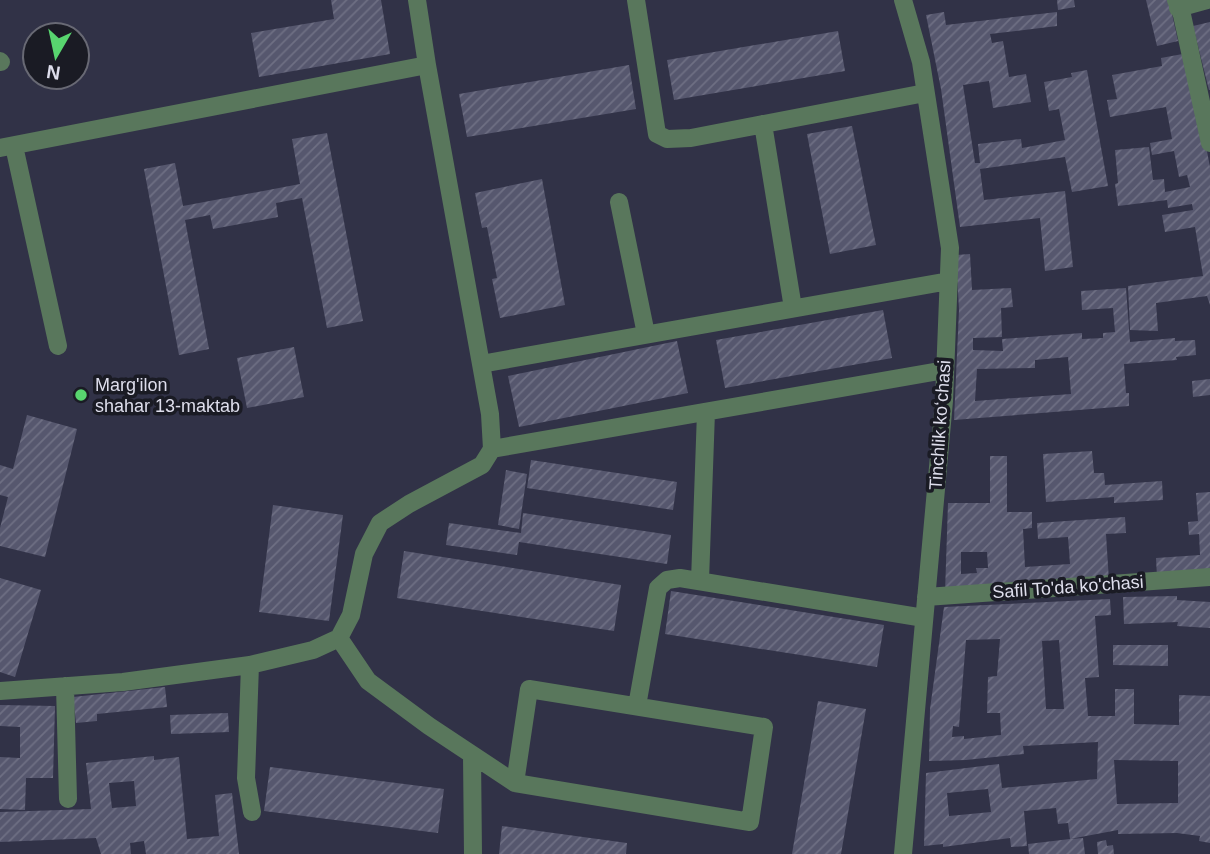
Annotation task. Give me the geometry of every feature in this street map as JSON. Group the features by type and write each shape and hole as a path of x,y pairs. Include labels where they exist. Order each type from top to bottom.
{"street":[{"path":"0,691 122,682 250,665 313,650 339,638 351,615 365,554 380,523 409,504 482,465 492,449 490,414 417,0"},
{"path":"636,0 657,134 667,139 691,138 925,93"},
{"name":"Tinchlik koʻchasi","path":"903,0 921,62 950,248 945,370 903,854"},
{"path":"1207,0 1177,4 1210,143"},
{"path":"58,346 7,147 427,65"},
{"path":"762,124 793,308"},
{"path":"619,201 646,334"},
{"path":"481,364 949,281"},
{"path":"492,449 945,370"},
{"path":"700,581 706,412"},
{"name":"Safil To'da ko'chasi","path":"926,597 1210,577"},
{"path":"637,706 658,588 667,580 680,578 924,618"},
{"path":"339,638 368,681 515,783 750,822 764,727 529,689 515,783"},
{"path":"250,665 246,778 252,812"},
{"path":"65,686 68,799"},
{"path":"472,755 473,854"}],"building":[{"path":"331,0 381,0 390,54 259,77 251,33 334,19"},
{"path":"1057,0 1074,0 1075,7 1058,10"},
{"path":"1146,0 1169,0 1178,41 1157,46"},
{"path":"944,12 946,25 1057,12 1057,26 990,34 992,43 1003,41 1009,77 1026,74 1031,102 993,108 989,81 963,85 975,163 980,163 978,144 1021,139 1022,148 1065,140 1059,109 1049,111 1044,82 1072,77 1071,73 1087,70 1108,186 1072,192 1065,157 980,169 984,200 1065,191 1073,267 1045,271 1040,218 960,227 941,89 926,15"},
{"path":"1210,22 1210,90 1209,90 1193,26"},
{"path":"838,31 845,71 674,100 667,60"},
{"path":"1188,53 1210,167 1210,305 1207,296 1156,303 1158,331 1130,330 1128,286 1203,276 1195,227 1165,232 1162,215 1193,210 1192,204 1168,208 1167,200 1118,206 1115,150 1149,147 1153,180 1164,179 1165,192 1190,187 1187,175 1179,177 1174,151 1152,155 1150,143 1172,139 1166,107 1110,117 1107,100 1117,99 1112,75 1162,66 1161,58"},
{"path":"629,65 636,109 467,137 459,94"},
{"path":"852,126 876,245 830,254 807,134"},
{"path":"327,133 363,321 327,328 302,198 276,203 278,217 213,229 210,215 185,220 209,349 179,355 144,169 175,163 183,206 300,184 292,139"},
{"path":"542,179 565,305 500,318 492,279 497,278 487,227 482,228 475,193"},
{"path":"970,254 972,290 1011,288 1013,307 1001,308 1002,337 973,338 973,350 1003,351 1002,339 1082,333 1082,339 1103,338 1103,333 1115,332 1113,308 1082,310 1081,291 1126,288 1130,342 1175,338 1175,341 1195,340 1196,355 1176,357 1177,360 1124,364 1129,406 954,420 959,310 956,255","holes":["1068,357 1071,394 975,401 977,369 1035,368 1035,360"]},
{"path":"883,310 892,358 725,388 716,340"},
{"path":"677,341 688,393 519,427 508,376"},
{"path":"294,347 304,397 247,408 237,358"},
{"path":"1210,379 1210,395 1193,397 1192,381"},
{"path":"27,415 77,429 45,557 0,546 0,528 8,497 0,495 0,465 13,469"},
{"path":"1092,451 1094,473 1104,473 1105,485 1162,481 1163,500 1114,503 1114,497 1046,502 1043,454"},
{"path":"990,456 1007,456 1007,512 1032,512 1032,528 1023,529 1025,567 1070,564 1068,537 1038,539 1037,523 1125,517 1126,533 1106,534 1109,581 945,593 948,503 990,503","holes":["961,552 987,552 988,568 976,568 977,573 961,574"]},
{"path":"531,460 677,482 673,510 527,488"},
{"path":"506,470 527,474 519,529 498,525"},
{"path":"1210,492 1210,573 1157,577 1156,558 1200,555 1199,534 1189,535 1188,522 1198,521 1196,493"},
{"path":"273,505 343,515 329,621 259,612"},
{"path":"523,513 671,535 667,564 519,542 517,555 446,545 449,523 521,533"},
{"path":"404,551 621,585 614,631 397,598"},
{"path":"0,578 41,590 15,677 0,672"},
{"path":"671,591 884,625 877,667 665,634"},
{"path":"1177,596 1177,600 1210,602 1210,628 1177,626 1178,622 1124,624 1123,597"},
{"path":"1110,599 1111,615 1095,616 1099,677 1085,678 1088,716 1115,716 1115,689 1134,689 1134,724 1179,725 1179,695 1210,696 1210,843 1199,841 1200,836 1177,833 1118,834 1118,830 1070,839 1068,823 1058,824 1056,808 1024,811 1027,846 1011,847 1010,838 943,847 943,844 924,846 926,773 999,764 1002,788 1097,779 1098,742 1023,746 1024,754 929,761 930,709 944,607","holes":["1000,639 997,676 988,677 987,713 1000,713 1001,735 964,739 964,736 952,737 953,726 959,727 966,640","1059,640 1064,709 1046,709 1042,641","1114,760 1178,761 1178,803 1117,804","988,789 991,812 949,816 947,793"]},
{"path":"1113,645 1168,645 1168,666 1113,665"},
{"path":"165,687 167,707 97,714 97,721 76,723 73,697"},
{"path":"818,701 866,709 841,854 792,854"},
{"path":"0,705 55,706 53,778 26,778 25,810 0,809 0,757 20,758 20,727 0,726"},
{"path":"228,713 229,732 171,734 170,715"},
{"path":"154,756 154,760 179,757 187,839 219,836 215,795 232,793 239,854 146,854 144,841 130,843 131,854 101,854 96,838 0,842 0,812 91,809 86,763","holes":["134,781 136,806 112,808 109,783"]},
{"path":"270,767 444,789 438,833 264,811"},
{"path":"502,826 627,843 626,854 499,854"},
{"path":"1083,838 1085,854 1029,854 1028,844"},
{"path":"1106,840 1107,846 1113,845 1114,854 1098,854 1097,842"}],"place":[{"name":"Marg'ilon shahar 13-maktab","path":"81,395"}]}
